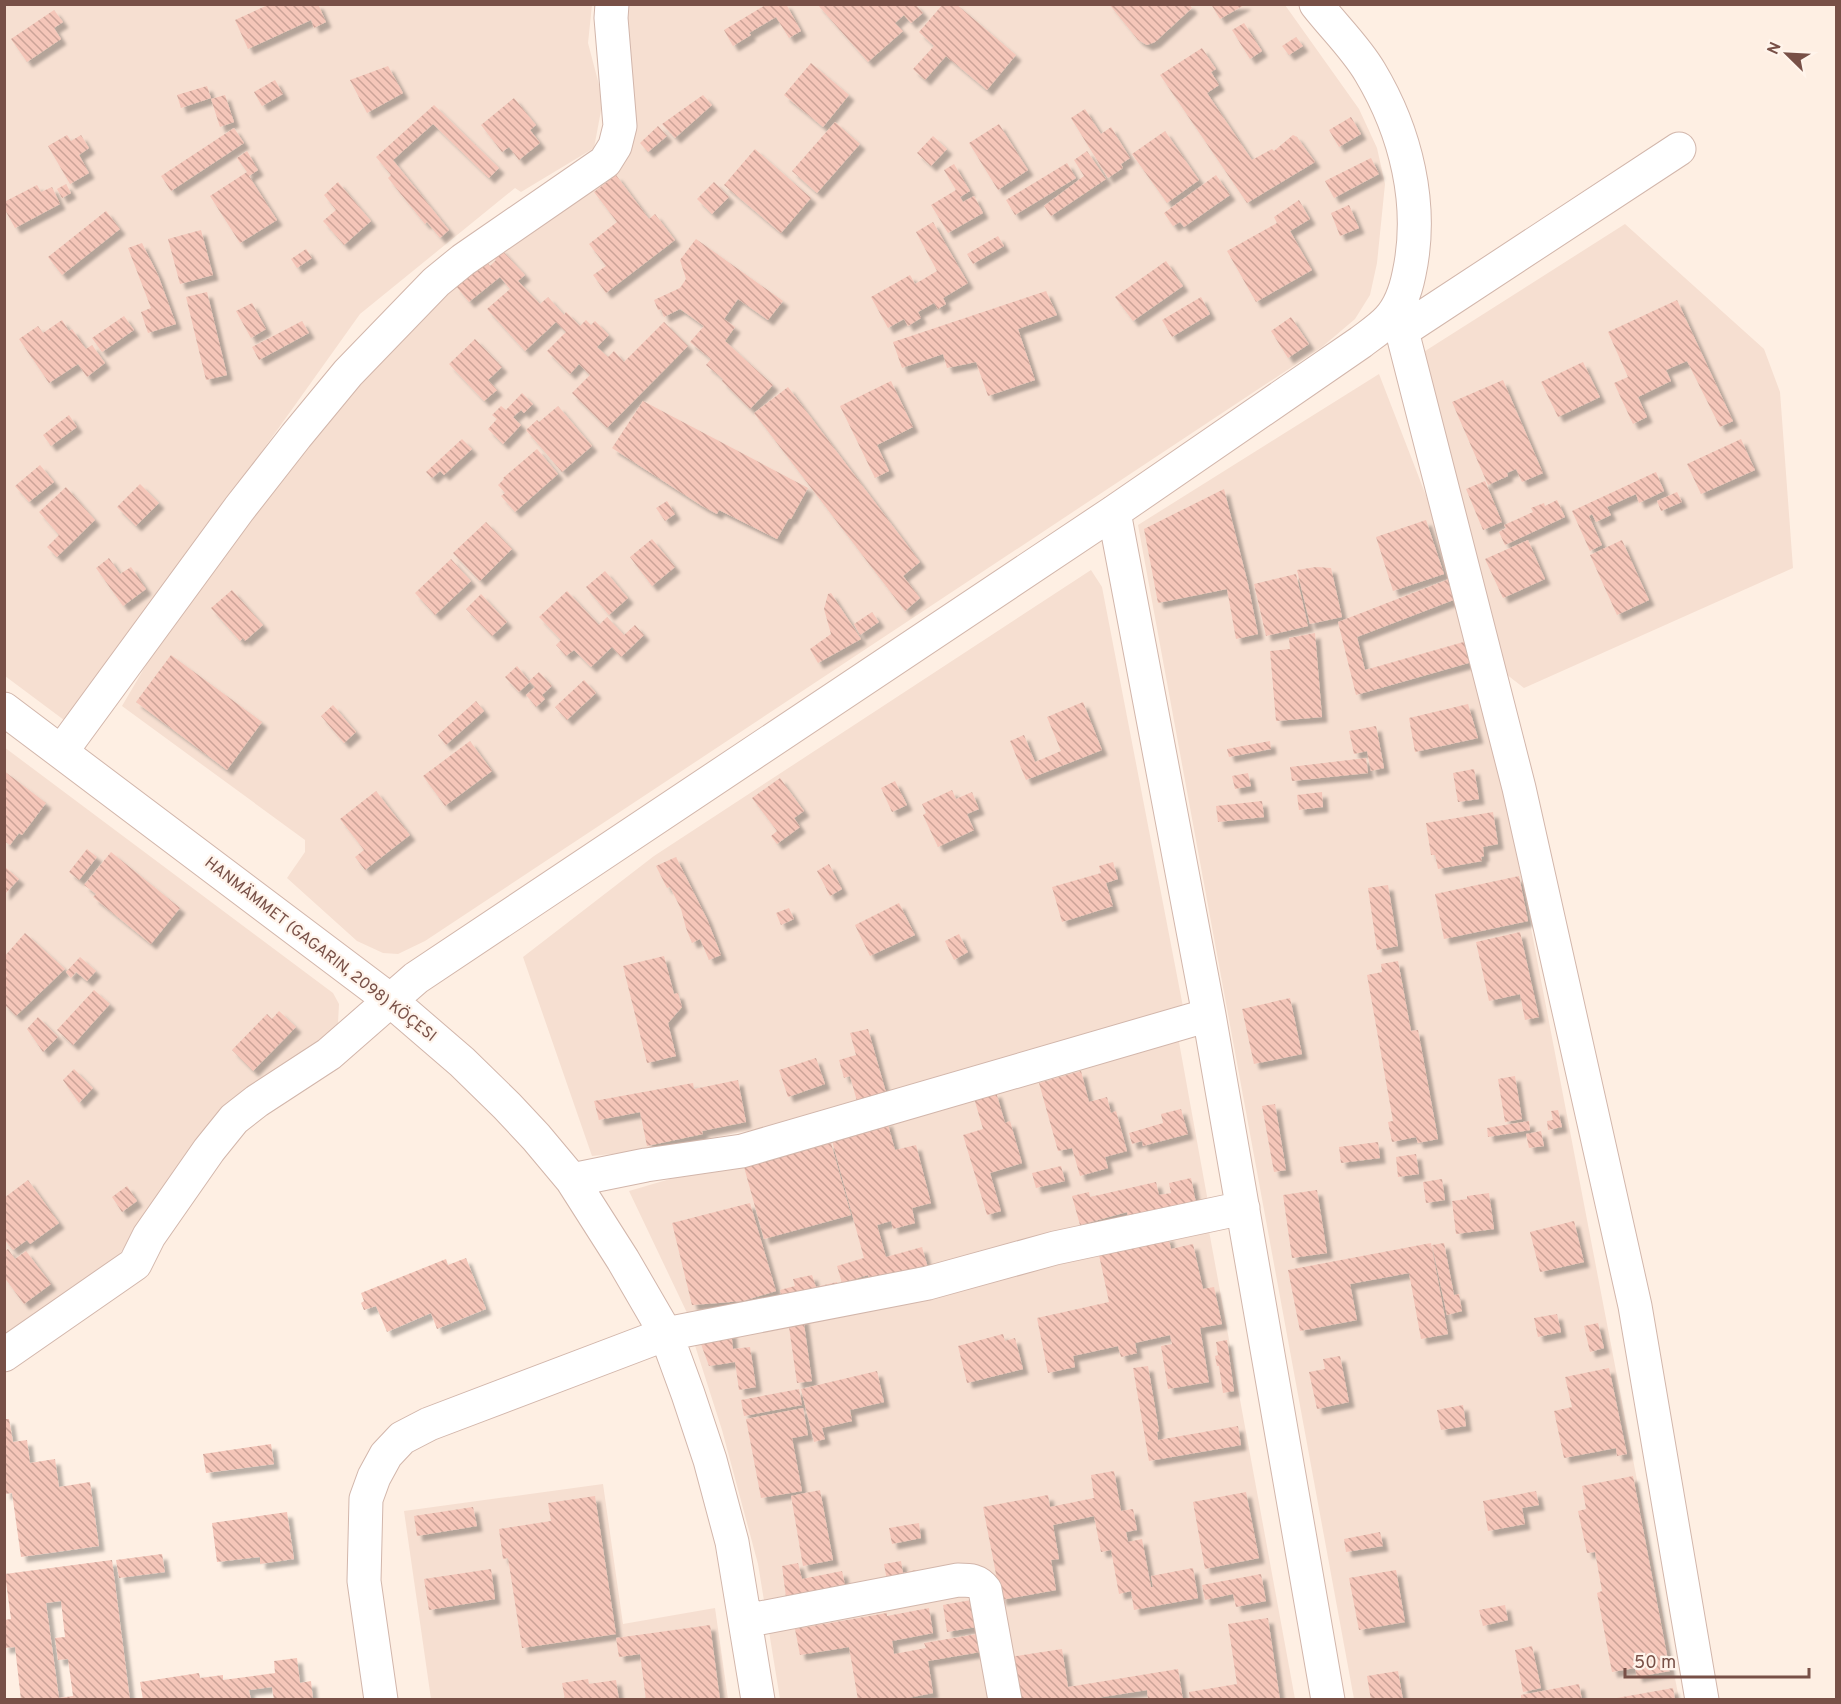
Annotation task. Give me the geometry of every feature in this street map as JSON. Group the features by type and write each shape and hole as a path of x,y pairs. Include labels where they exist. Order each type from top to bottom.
{"street":[{"path":"61,752 239,509 348,373 436,282 463,260 605,162 615,146 620,126 612,4"},
{"path":"4,1355 135,1263 149,1236 215,1142 234,1119 257,1101 329,1054 416,978 1114,512 1361,342 1390,318 1405,291 1413,254 1415,215 1410,173 1400,133 1369,70 1316,4"},
{"path":"1679,149 1402,331 1519,788 1635,1306 1702,1700"},
{"path":"1114,512 1209,1015 1328,1700"},
{"name":"HANMÄMMET (GAGARIN, 2098) KÖÇESI","path":"4,709 390,1000 462,1062 507,1106 572,1180 623,1260 666,1334 710,1460 732,1542 758,1700"},
{"path":"572,1180 646,1165 742,1151 1209,1015"},
{"path":"381,1700 364,1581 366,1499 374,1477 386,1455 402,1438 429,1424 666,1334 928,1283 1055,1248 1243,1208"},
{"path":"745,1621 958,1580 977,1582 986,1590 1005,1700"}],"shaded area":[{"path":"4,5 592,5 588,43 603,100 594,148 521,192 515,188 360,314 68,723 5,676"},
{"path":"624,5 1285,5 1359,109 1377,148 1385,184 1377,263 1370,295 1355,319 1322,347 425,941 398,954 383,953 357,941 287,878 305,852 305,840 122,706 152,655 216,565 349,388 420,310 605,173"},
{"path":"1625,224 1764,349 1780,392 1793,568 1524,688 1506,674 1422,353"},
{"path":"1379,374 1459,581 1521,876 1679,1699 1354,1699 1138,525"},
{"path":"1091,570 1102,587 1184,1012 861,1109 643,1151 592,1156 523,957 654,856"},
{"path":"4,747 333,993 339,1004 338,1023 332,1035 203,1145 104,1274 4,1343"},
{"path":"1177,1031 1208,1202 936,1272 689,1317 629,1191"},
{"path":"1207,1220 1295,1699 780,1699 758,1564 722,1430 691,1333"},
{"path":"603,1484 623,1624 715,1608 728,1699 431,1699 404,1511"}],"building":[{"path":"270,4 318,4 326,22 314,28 311,20 248,49 235,20"},
{"path":"767,4 786,4 801,31 789,38 776,17 749,33 751,35 733,46 724,30"},
{"path":"817,4 915,4 923,13 911,23 904,15 895,23 903,31 868,62"},
{"path":"943,4 956,4 1016,55 987,90 946,56 925,80 913,69 934,46 919,32"},
{"path":"1109,4 1189,4 1192,8 1155,42 1147,45 1138,40"},
{"path":"1211,4 1246,4 1220,19"},
{"path":"54,10 63,22 54,28 61,39 27,62 11,39"},
{"path":"1244,23 1262,51 1250,59 1232,30"},
{"path":"1296,37 1303,46 1289,55 1282,46"},
{"path":"1202,48 1216,69 1211,72 1219,85 1207,93 1252,160 1272,149 1274,151 1293,135 1297,137 1315,162 1247,203 1160,75"},
{"path":"811,63 849,95 823,127 784,95"},
{"path":"388,66 403,93 367,113 350,80"},
{"path":"275,80 283,94 262,106 254,92"},
{"path":"207,86 211,98 181,108 177,95"},
{"path":"225,95 234,122 220,127 211,99"},
{"path":"703,95 712,105 675,138 662,124"},
{"path":"514,98 536,125 530,130 540,143 519,160 509,147 502,152 481,125"},
{"path":"434,105 499,168 489,178 433,124 393,160 449,230 440,238 427,222 425,224 388,178 391,175 376,157"},
{"path":"1085,109 1101,134 1111,127 1130,158 1121,164 1123,168 1108,178 1071,118"},
{"path":"1351,117 1361,134 1339,147 1329,130"},
{"path":"835,122 860,144 817,193 792,171"},
{"path":"999,124 1028,170 998,190 969,143"},
{"path":"658,126 667,136 648,152 640,143"},
{"path":"234,128 244,143 171,191 161,176"},
{"path":"1165,131 1199,180 1167,203 1132,154"},
{"path":"67,135 71,141 81,135 89,148 79,155 89,173 70,184 48,146"},
{"path":"933,136 947,149 931,166 917,153"},
{"path":"755,149 811,198 781,233 724,185"},
{"path":"247,151 258,170 249,176 277,220 240,243 210,196 247,172 237,158"},
{"path":"1087,151 1106,179 1051,216 1044,206 1084,176 1074,160"},
{"path":"1371,158 1379,174 1334,198 1325,181"},
{"path":"1067,163 1076,178 1015,215 1006,200"},
{"path":"954,164 970,191 960,197 963,202 974,196 983,213 948,233 931,205 956,190 944,170"},
{"path":"616,175 649,219 655,214 675,240 606,293 593,275 606,266 589,244 617,222 594,192"},
{"path":"1216,175 1230,195 1184,227 1180,222 1173,226 1164,213"},
{"path":"338,182 371,221 344,245 323,221 336,210 324,195"},
{"path":"714,182 729,197 712,214 697,199"},
{"path":"66,184 71,193 62,198 57,189"},
{"path":"37,185 41,192 52,187 60,204 15,228 4,208 4,202"},
{"path":"1299,200 1310,219 1290,231 1312,270 1256,302 1227,251 1277,223 1274,217"},
{"path":"1349,205 1359,228 1340,236 1331,213"},
{"path":"106,211 120,229 62,275 48,257"},
{"path":"933,222 968,283 943,298 946,304 938,309 934,303 918,312 921,318 908,326 904,319 888,328 871,297 910,275 915,284 937,271 916,232"},
{"path":"201,230 213,275 180,284 168,239"},
{"path":"998,236 1004,246 973,264 967,254"},
{"path":"696,239 783,301 768,320 738,299 724,319 735,327 725,341 773,385 750,409 722,381 723,379 706,365 711,359 690,342 704,326 680,309 664,317 654,300 680,288 686,279 680,260"},
{"path":"142,243 158,275 176,324 148,333 141,312 151,308 128,248"},
{"path":"500,248 525,275 518,281 540,304 548,297 564,315 566,312 580,326 586,320 591,325 595,321 609,335 597,347 608,357 614,351 624,362 664,322 688,346 607,428 572,393 590,375 579,364 570,374 547,351 566,332 556,322 525,351 487,309 510,289 500,277 469,302 456,286 486,261 490,266 496,260 491,255"},
{"path":"306,249 312,258 297,268 291,259"},
{"path":"1166,261 1183,286 1133,321 1115,297"},
{"path":"1046,291 1057,315 1018,329 1035,380 988,396 976,362 947,368 943,354 902,368 893,342"},
{"path":"207,292 227,375 206,380 186,297"},
{"path":"1201,297 1210,314 1172,337 1162,320"},
{"path":"1677,300 1733,421 1720,427 1687,361 1666,370 1671,381 1638,397 1647,417 1633,424 1614,383 1628,377 1608,332"},
{"path":"252,303 266,329 251,338 236,311"},
{"path":"124,316 134,330 102,352 92,338"},
{"path":"1291,317 1309,344 1288,358 1271,331"},
{"path":"62,320 69,331 72,329 86,349 92,345 105,363 87,377 78,364 49,383 19,339 38,326 43,333"},
{"path":"302,321 309,333 259,360 252,347"},
{"path":"475,339 502,367 488,380 497,390 484,401 449,364"},
{"path":"1583,362 1600,397 1558,417 1541,382"},
{"path":"1503,380 1543,473 1522,482 1516,469 1507,473 1508,476 1488,485 1452,402"},
{"path":"891,381 913,427 877,445 889,471 875,478 840,406"},
{"path":"788,387 920,562 903,576 920,598 905,611 754,413"},
{"path":"522,393 533,404 524,413 521,410 513,417 521,425 503,444 488,429 497,419 492,415 501,406 506,410"},
{"path":"643,401 808,488 777,539 719,510 717,514 702,506 612,448"},
{"path":"558,406 592,446 562,472 526,430"},
{"path":"69,415 77,427 51,446 43,435"},
{"path":"462,439 472,449 444,475 440,471 432,478 426,472"},
{"path":"1741,439 1755,470 1701,494 1687,464"},
{"path":"537,449 558,474 515,512 501,496 505,493 498,485"},
{"path":"40,465 54,482 29,502 15,486"},
{"path":"1656,472 1664,491 1639,503 1636,494 1607,507 1611,515 1596,522 1592,514 1589,516 1602,545 1590,551 1572,511"},
{"path":"1485,481 1502,522 1483,530 1466,489"},
{"path":"140,484 159,503 136,526 117,507"},
{"path":"66,487 95,520 57,557 47,547 59,535 39,512"},
{"path":"1224,489 1258,634 1236,639 1227,589 1158,603 1144,529"},
{"path":"1677,492 1682,502 1661,511 1657,501"},
{"path":"1557,500 1565,517 1505,545 1499,532 1506,528 1504,525 1533,512 1531,508 1544,503 1545,506"},
{"path":"667,501 675,514 665,521 656,508"},
{"path":"1426,520 1444,574 1393,591 1376,537"},
{"path":"486,522 512,549 480,581 453,553"},
{"path":"652,539 675,567 652,586 630,557"},
{"path":"1528,540 1545,579 1503,598 1485,559"},
{"path":"1622,540 1649,600 1617,615 1590,555"},
{"path":"109,558 120,574 131,567 146,589 123,606 96,568"},
{"path":"451,559 471,581 435,615 415,593"},
{"path":"1316,567 1331,568 1342,617 1310,624 1297,570"},
{"path":"605,571 628,598 609,615 586,587"},
{"path":"1296,574 1308,626 1266,636 1254,584"},
{"path":"1449,579 1456,599 1357,637 1365,670 1467,641 1472,662 1356,695 1338,622"},
{"path":"232,590 263,625 245,641 243,638 240,641 211,608"},
{"path":"567,591 599,625 607,617 624,635 635,625 644,635 621,657 612,647 591,667 574,650 566,656 556,645 561,640 539,617"},
{"path":"831,593 861,639 818,663 810,649 831,634 824,609 828,594"},
{"path":"481,594 507,622 492,636 466,609"},
{"path":"872,612 879,622 860,635 854,624"},
{"path":"1315,633 1322,717 1276,721 1270,651 1290,649 1289,638"},
{"path":"171,655 262,722 227,770 136,702"},
{"path":"517,666 529,681 539,672 552,686 542,695 545,699 536,707 526,695 535,687 530,682 519,692 505,677"},
{"path":"584,680 596,693 567,720 555,707"},
{"path":"476,701 484,711 446,745 438,735"},
{"path":"1083,702 1102,750 1026,780 1010,741 1024,735 1035,762 1061,751 1047,717"},
{"path":"1468,704 1478,738 1415,752 1409,718"},
{"path":"333,705 356,732 344,743 321,716"},
{"path":"1376,726 1384,768 1371,771 1367,751 1354,754 1349,731"},
{"path":"470,741 492,771 445,806 423,776"},
{"path":"1270,741 1271,749 1229,757 1227,749"},
{"path":"1366,758 1368,773 1292,781 1290,767"},
{"path":"1474,769 1479,799 1458,802 1453,773"},
{"path":"4,771 46,803 22,835 19,833 10,845 4,841"},
{"path":"1248,773 1251,786 1235,789 1232,776"},
{"path":"780,778 804,811 794,818 800,827 777,844 771,836 777,831 752,798"},
{"path":"895,781 907,805 892,812 881,788"},
{"path":"952,790 956,799 972,792 979,809 967,814 974,830 938,847 923,815 926,813 922,804"},
{"path":"376,791 410,835 365,870 355,857 364,850 340,819"},
{"path":"1322,792 1323,807 1299,810 1297,795"},
{"path":"1262,801 1264,817 1218,822 1216,806"},
{"path":"1493,812 1498,844 1483,847 1482,861 1438,869 1435,855 1431,855 1426,823"},
{"path":"87,849 97,857 79,880 69,872"},
{"path":"111,852 180,908 151,944 93,897 96,894 84,885"},
{"path":"676,857 707,919 721,955 709,960 700,939 692,943 681,909 656,866"},
{"path":"1113,862 1118,879 1106,883 1113,906 1062,922 1052,887 1101,873 1099,866"},
{"path":"829,864 842,889 830,896 817,871"},
{"path":"4,866 19,879 4,895"},
{"path":"1519,876 1528,921 1444,939 1435,894"},
{"path":"1388,885 1398,946 1377,950 1368,888"},
{"path":"899,903 915,935 870,956 855,925"},
{"path":"789,908 794,919 781,925 776,913"},
{"path":"1520,932 1539,1017 1525,1020 1520,994 1489,1001 1476,942"},
{"path":"25,933 65,969 16,1016 4,1004 4,978 7,975 4,973 4,957"},
{"path":"959,934 968,952 954,960 945,941"},
{"path":"664,956 674,994 678,993 682,1007 668,1023 676,1056 647,1063 623,966"},
{"path":"80,957 96,971 87,981 76,972 71,978 66,972"},
{"path":"1398,961 1411,1031 1418,1030 1438,1139 1418,1143 1416,1137 1392,1142 1388,1122 1393,1121 1367,975 1382,972 1381,964"},
{"path":"94,990 110,1004 73,1045 57,1030"},
{"path":"1290,998 1302,1054 1254,1064 1242,1009"},
{"path":"279,1011 296,1027 253,1071 232,1050 267,1014 272,1019"},
{"path":"38,1017 58,1037 43,1052 27,1029"},
{"path":"868,1029 887,1096 858,1105 850,1076 844,1078 839,1060 856,1055 850,1033"},
{"path":"816,1058 825,1084 788,1097 779,1070"},
{"path":"74,1069 93,1088 79,1103 63,1080"},
{"path":"1081,1071 1089,1102 1107,1097 1111,1113 1116,1111 1127,1151 1105,1157 1108,1168 1080,1176 1072,1148 1058,1151 1039,1083"},
{"path":"1515,1076 1522,1119 1505,1122 1498,1079"},
{"path":"738,1080 746,1122 647,1146 640,1112 599,1120 594,1101 693,1083 694,1089"},
{"path":"996,1092 1005,1123 1010,1121 1022,1163 990,1173 1001,1211 987,1215 963,1135 983,1129 974,1098"},
{"path":"1275,1104 1286,1170 1274,1172 1262,1106"},
{"path":"1181,1109 1188,1134 1143,1146 1142,1141 1132,1144 1129,1133 1163,1123 1161,1114"},
{"path":"1558,1110 1562,1127 1548,1130 1547,1121 1553,1120 1551,1111"},
{"path":"887,1121 895,1150 916,1145 931,1203 912,1208 915,1223 893,1229 891,1221 877,1225 886,1257 922,1247 928,1268 870,1282 868,1275 842,1283 837,1266 864,1258 831,1137"},
{"path":"1529,1121 1530,1130 1488,1137 1487,1128"},
{"path":"1541,1131 1544,1146 1529,1148 1526,1134"},
{"path":"1378,1142 1380,1158 1341,1163 1339,1147"},
{"path":"831,1143 851,1215 764,1239 744,1167"},
{"path":"1416,1154 1419,1174 1398,1177 1396,1157"},
{"path":"1061,1166 1065,1181 1036,1188 1032,1173"},
{"path":"1191,1178 1196,1203 1132,1218 1127,1212 1080,1225 1072,1196 1089,1192 1090,1197 1156,1182 1159,1195 1171,1193 1169,1183"},
{"path":"1442,1179 1445,1200 1426,1203 1423,1182"},
{"path":"28,1180 59,1223 30,1244 27,1240 13,1250 4,1239 4,1198"},
{"path":"127,1186 137,1201 122,1212 112,1197"},
{"path":"1317,1190 1327,1253 1292,1258 1283,1195"},
{"path":"1489,1193 1494,1229 1456,1234 1452,1201"},
{"path":"750,1203 776,1291 743,1301 692,1305 672,1223"},
{"path":"1574,1221 1584,1262 1540,1272 1530,1232"},
{"path":"1168,1236 1171,1249 1193,1244 1203,1289 1214,1287 1222,1324 1200,1328 1209,1382 1168,1389 1161,1346 1172,1344 1170,1335 1135,1343 1137,1353 1121,1357 1118,1346 1073,1356 1075,1367 1048,1373 1037,1318 1109,1302 1099,1255"},
{"path":"1431,1243 1448,1334 1421,1339 1409,1273 1350,1284 1357,1320 1300,1331 1288,1270"},
{"path":"1444,1243 1454,1295 1459,1294 1462,1311 1447,1315 1432,1245"},
{"path":"8,1249 15,1259 26,1251 51,1284 24,1304 4,1277 4,1252"},
{"path":"466,1258 486,1309 437,1329 431,1313 387,1332 376,1306 364,1310 361,1293 446,1259 448,1265"},
{"path":"812,1275 816,1287 837,1282 839,1291 783,1305 780,1290 795,1286 793,1279"},
{"path":"1557,1314 1561,1332 1538,1337 1534,1318"},
{"path":"803,1317 812,1381 797,1383 788,1320"},
{"path":"1598,1323 1604,1348 1590,1352 1584,1326"},
{"path":"731,1331 733,1349 750,1347 756,1387 739,1390 735,1362 709,1366 698,1336"},
{"path":"1003,1334 1005,1341 1015,1338 1023,1369 967,1383 958,1346"},
{"path":"1227,1340 1234,1391 1223,1393 1215,1356 1218,1355 1216,1342"},
{"path":"1340,1356 1349,1402 1317,1409 1309,1372 1325,1369 1323,1359"},
{"path":"1148,1366 1159,1431 1157,1432 1158,1440 1238,1426 1241,1445 1149,1461 1133,1368"},
{"path":"1609,1368 1627,1454 1617,1456 1616,1448 1564,1458 1554,1411 1572,1407 1565,1377"},
{"path":"877,1371 884,1402 850,1410 852,1421 822,1428 825,1439 814,1442 801,1389"},
{"path":"799,1389 802,1405 744,1416 741,1400"},
{"path":"1463,1405 1466,1426 1441,1430 1437,1410"},
{"path":"803,1408 808,1435 792,1438 802,1491 761,1498 746,1419"},
{"path":"5,1419 9,1419 13,1442 27,1440 30,1463 55,1459 59,1487 90,1482 99,1546 21,1557 12,1493 5,1494"},
{"path":"271,1444 274,1464 206,1473 203,1454"},
{"path":"1114,1471 1121,1511 1133,1509 1137,1530 1126,1532 1128,1542 1142,1539 1151,1587 1153,1587 1151,1576 1193,1568 1198,1598 1134,1610 1131,1591 1119,1594 1111,1550 1101,1552 1094,1516 1053,1525 1059,1559 1051,1560 1056,1590 1001,1600 983,1507 1048,1495 1050,1507 1094,1498 1091,1475"},
{"path":"1633,1476 1670,1671 1637,1677 1635,1668 1612,1672 1597,1593 1602,1591 1595,1552 1587,1553 1578,1511 1586,1509 1582,1486"},
{"path":"820,1490 833,1560 803,1566 791,1496"},
{"path":"1536,1491 1539,1505 1522,1508 1525,1524 1488,1531 1483,1501"},
{"path":"1246,1492 1259,1558 1205,1569 1193,1502"},
{"path":"595,1496 616,1634 522,1648 508,1558 503,1559 499,1529 551,1521 548,1503"},
{"path":"473,1507 477,1526 417,1536 414,1516"},
{"path":"287,1512 294,1559 260,1564 260,1557 217,1562 212,1523"},
{"path":"919,1523 921,1538 892,1544 889,1528"},
{"path":"1380,1532 1383,1546 1346,1552 1344,1539"},
{"path":"162,1554 165,1572 119,1578 116,1560"},
{"path":"112,1560 130,1700 21,1700 15,1647 4,1648 4,1620 11,1619 5,1574","holes":["61,1601 65,1637 55,1638 58,1660 68,1659 73,1696 59,1698 46,1603"]},
{"path":"901,1561 903,1573 916,1570 918,1580 888,1586 884,1564"},
{"path":"798,1563 802,1579 842,1571 847,1594 787,1605 782,1566"},
{"path":"491,1569 495,1599 429,1610 424,1579"},
{"path":"1396,1570 1405,1622 1359,1630 1349,1578"},
{"path":"1261,1574 1266,1601 1236,1607 1233,1594 1205,1600 1202,1585"},
{"path":"977,1599 982,1626 947,1632 943,1605"},
{"path":"1505,1605 1508,1620 1483,1626 1479,1610"},
{"path":"929,1608 933,1633 892,1641 894,1654 926,1648 924,1643 983,1633 986,1651 928,1661 933,1693 898,1700 858,1700 849,1647 800,1655 795,1629"},
{"path":"1268,1618 1280,1700 1190,1700 1189,1692 1237,1684 1228,1624"},
{"path":"710,1625 720,1700 646,1700 640,1654 619,1657 616,1638"},
{"path":"1532,1646 1541,1688 1523,1692 1515,1650"},
{"path":"1062,1649 1068,1687 1178,1669 1183,1700 1148,1700 1147,1690 1084,1700 1016,1700 1010,1657"},
{"path":"297,1658 300,1683 311,1681 313,1700 274,1700 272,1687 249,1690 251,1700 143,1700 140,1682 199,1673 200,1678 223,1675 223,1680 275,1673 274,1661"},
{"path":"1398,1671 1403,1700 1371,1700 1367,1676"},
{"path":"588,1679 589,1684 616,1680 619,1700 565,1700 562,1683"},
{"path":"1579,1684 1582,1700 1521,1700 1521,1695"},
{"path":"1673,1688 1675,1700 1617,1700 1617,1698"}]}
